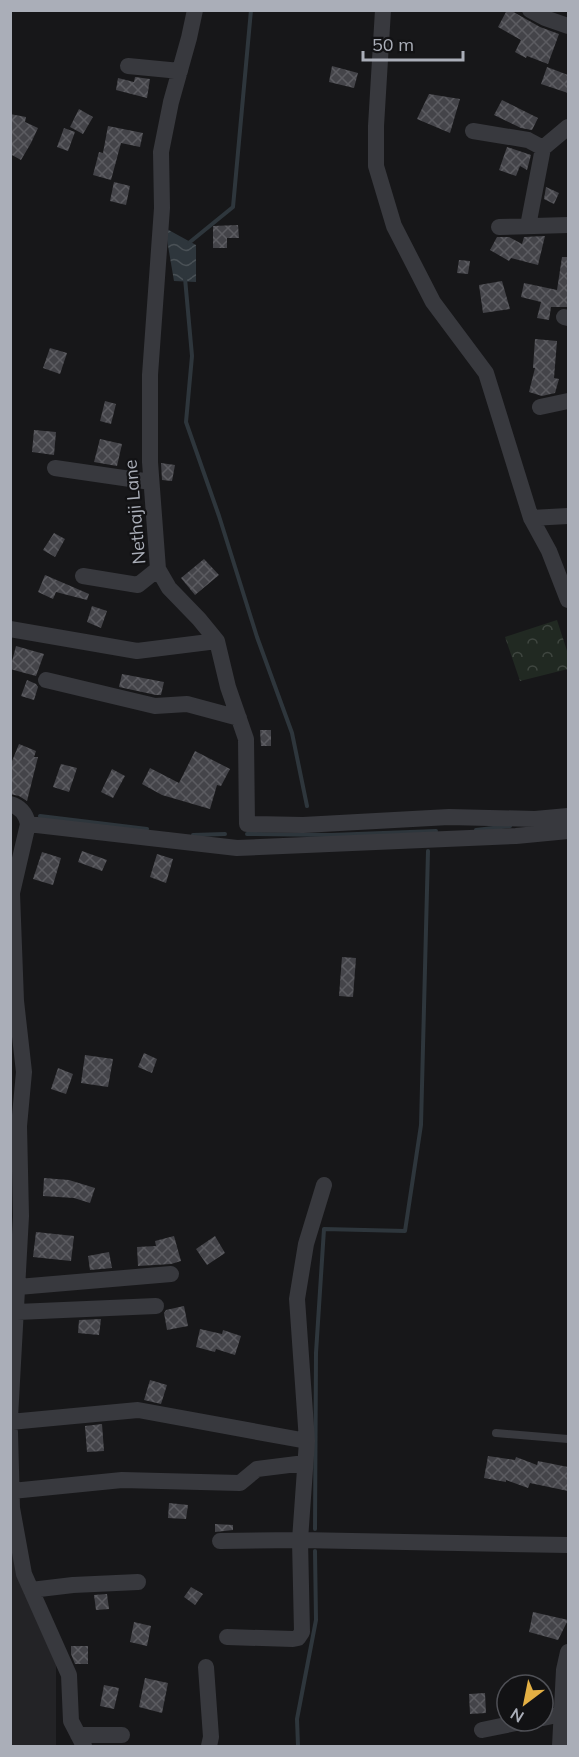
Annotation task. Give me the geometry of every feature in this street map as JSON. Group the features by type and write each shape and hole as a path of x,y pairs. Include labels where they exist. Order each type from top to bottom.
{"street":[{"name":"Nethaji Lane","path":"195,10 171,102 161,152 162,208 150,375 151,482 158,569 170,588 200,619 217,641 228,687 246,739 247,824 303,825 449,817 535,819 568,816"},
{"path":"383,10 376,166 394,226 433,302 486,373 531,518 549,551 568,600"},
{"path":"530,10 544,18 568,26"},
{"path":"128,66 180,71"},
{"path":"528,226 543,148 568,127"},
{"path":"473,131 528,140 543,148"},
{"path":"499,227 568,225"},
{"path":"540,407 568,401"},
{"path":"55,468 151,482"},
{"path":"531,518 568,516"},
{"path":"83,576 138,585 158,569"},
{"path":"10,629 137,651 217,641"},
{"path":"46,680 155,706 187,704 239,718"},
{"path":"10,804 27,816 28,824 12,893 16,1001 24,1072 19,1126 21,1216 10,1420 138,1410 307,1441"},
{"path":"28,824 237,848 568,831"},
{"path":"226,1637 293,1639 298,1638 302,1632 300,1540 307,1441 297,1299 306,1244 324,1185"},
{"path":"18,1287 171,1274"},
{"path":"17,1312 156,1306"},
{"path":"10,1432 12,1508 24,1574 69,1675 71,1721 81,1741 123,1736"},
{"path":"12,1491 122,1480 240,1484 257,1469 305,1463"},
{"path":"220,1542 300,1540 568,1545"},
{"path":"32,1590 73,1585 138,1582"},
{"path":"560,1746 564,1670 568,1652"},
{"path":"206,1667 211,1737 209,1746"},
{"path":"555,1715 562,1714"},
{"path":"482,1730 495,1727"}],"lane":[{"path":"496,1433 568,1439"}],"shaded area":[{"path":"10,1527 56,1651 56,1746 11,1746"}],"green space":[{"path":"557,620 568,654 568,669 520,681 505,637"}],"water":[{"path":"165,228 196,245 196,282 174,281"}],"building":[{"path":"507,10 559,34 548,64 527,56 526,58 515,52 521,40 498,27"},
{"path":"332,66 358,73 354,88 329,82"},
{"path":"547,67 568,75 568,93 541,84"},
{"path":"135,77 150,79 147,98 116,90 118,78 134,82"},
{"path":"429,94 460,99 450,133 417,119"},
{"path":"502,100 538,118 532,130 521,128 494,115"},
{"path":"79,109 93,117 83,134 70,127"},
{"path":"10,114 26,117 25,122 38,128 21,160 10,154"},
{"path":"108,126 143,133 140,147 121,143 111,180 93,175 99,152 103,153"},
{"path":"64,128 75,132 68,151 57,147"},
{"path":"507,147 531,155 527,170 520,166 516,176 499,170"},
{"path":"114,182 130,186 126,205 110,201"},
{"path":"546,187 559,193 554,204 544,199"},
{"path":"238,225 239,238 227,238 227,248 213,248 213,226"},
{"path":"545,236 538,265 511,258 509,261 490,250 497,237 509,237 522,244 524,237"},
{"path":"562,257 568,257 568,307 551,307 549,320 537,318 541,302 521,297 524,283 557,290"},
{"path":"459,260 470,261 468,274 457,273"},
{"path":"502,281 510,309 483,313 479,285"},
{"path":"535,339 557,341 554,378 559,379 555,393 542,396 529,392 535,368 533,368"},
{"path":"50,348 67,353 60,374 43,368"},
{"path":"105,401 116,404 111,424 100,421"},
{"path":"34,430 56,432 54,455 32,452"},
{"path":"100,439 122,444 117,466 94,462"},
{"path":"161,463 175,465 172,481 162,480"},
{"path":"54,533 65,539 55,557 43,550"},
{"path":"204,559 219,575 195,595 181,578"},
{"path":"45,575 89,594 87,600 56,592 53,599 38,592"},
{"path":"92,606 107,611 101,628 87,622"},
{"path":"16,646 44,654 36,676 10,669"},
{"path":"122,674 164,682 161,695 119,687"},
{"path":"27,680 38,687 34,700 21,696"},
{"path":"260,730 271,730 271,746 261,746"},
{"path":"19,744 36,751 34,757 38,757 27,801 10,794 10,766"},
{"path":"195,751 230,769 221,786 217,785 210,809 162,795 142,784 150,768 179,783"},
{"path":"61,764 77,768 69,792 53,787"},
{"path":"112,769 125,776 113,798 101,792"},
{"path":"82,851 107,860 102,871 78,862"},
{"path":"42,852 61,858 53,885 33,879"},
{"path":"157,854 173,859 166,883 150,877"},
{"path":"342,957 356,958 353,997 339,996"},
{"path":"144,1053 157,1059 152,1073 138,1067"},
{"path":"85,1055 113,1059 108,1087 81,1083"},
{"path":"58,1068 73,1074 66,1094 51,1089"},
{"path":"44,1178 69,1180 95,1188 90,1203 74,1198 43,1196"},
{"path":"36,1232 74,1236 71,1261 33,1257"},
{"path":"174,1236 181,1261 171,1264 138,1266 137,1247 156,1246 155,1241"},
{"path":"215,1236 225,1253 207,1265 196,1249"},
{"path":"109,1252 112,1268 90,1270 88,1256"},
{"path":"184,1306 188,1326 167,1330 164,1313 166,1310"},
{"path":"101,1319 99,1335 78,1333 79,1320"},
{"path":"200,1329 222,1334 223,1330 241,1336 235,1355 216,1349 215,1352 196,1347"},
{"path":"150,1380 167,1385 161,1404 144,1400"},
{"path":"102,1424 104,1451 87,1452 85,1426"},
{"path":"488,1456 515,1460 516,1457 537,1465 538,1461 568,1467 568,1491 530,1483 528,1488 506,1480 506,1482 484,1478"},
{"path":"169,1503 188,1505 186,1519 168,1518"},
{"path":"215,1524 233,1525 233,1530 215,1532"},
{"path":"191,1587 203,1594 195,1605 184,1597"},
{"path":"107,1594 109,1609 96,1610 94,1595"},
{"path":"533,1612 568,1620 558,1640 529,1632"},
{"path":"134,1622 151,1626 147,1646 130,1642"},
{"path":"71,1646 88,1646 88,1664 75,1664"},
{"path":"145,1678 168,1683 162,1713 139,1707"},
{"path":"104,1685 119,1688 114,1709 100,1706"},
{"path":"485,1693 486,1713 470,1714 469,1694"}],"waterway":[{"path":"189,244 233,207 251,10"},
{"path":"185,278 192,356 186,422 219,516 257,637 292,733 307,806"},
{"path":"40,816 147,829"},
{"path":"476,830 510,826"},
{"path":"247,834 331,835 436,831"},
{"path":"193,835 225,834"},
{"path":"315,1529 316,1353 324,1229 405,1231 421,1125 428,851"},
{"path":"298,1746 297,1719 316,1620 315,1551"}]}
